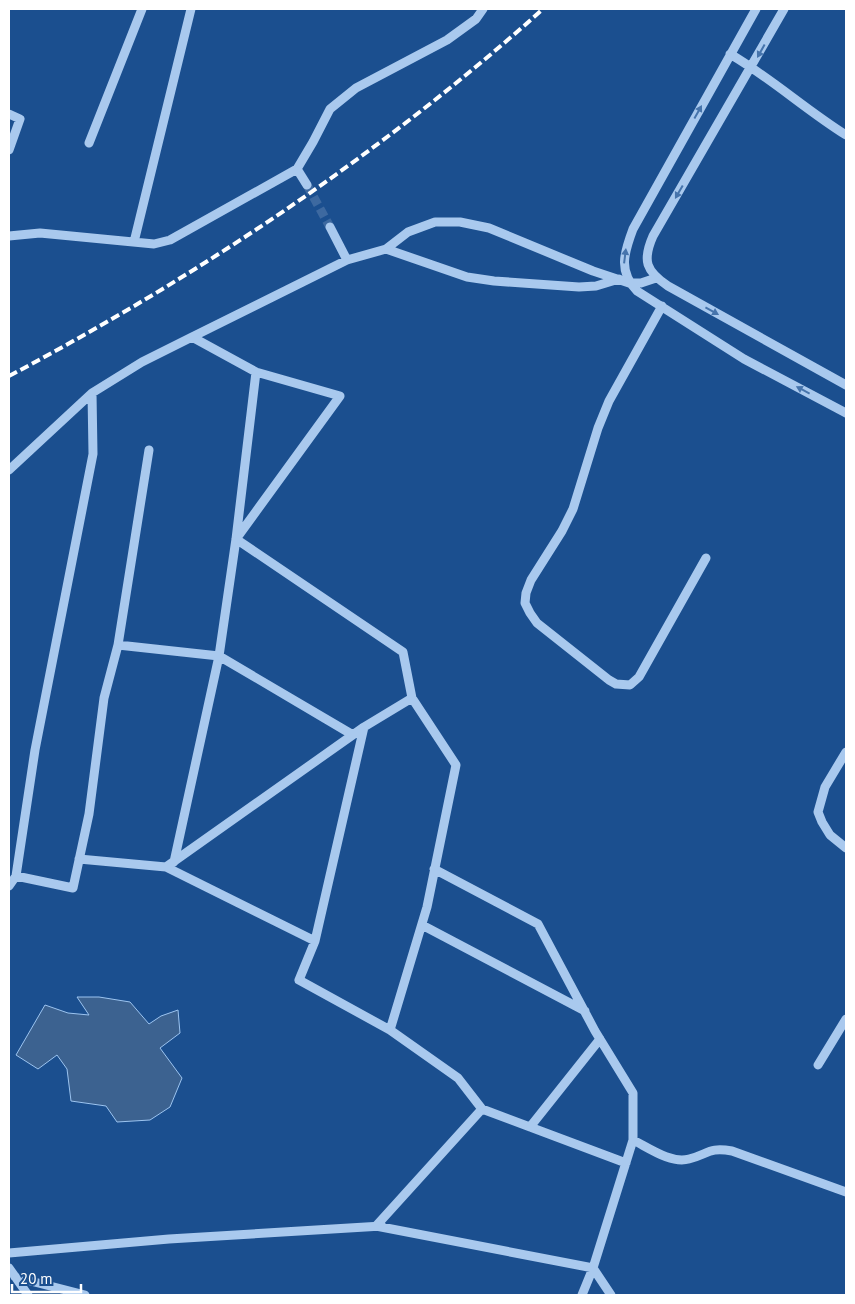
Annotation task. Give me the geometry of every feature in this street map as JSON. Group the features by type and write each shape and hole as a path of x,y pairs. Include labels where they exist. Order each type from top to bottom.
{"street":[{"path":"89,143 142,9"},
{"path":"134,242 191,9"},
{"path":"9,236 40,233 154,244 170,240 297,169 330,109 356,88 447,40 476,19 483,9"},
{"path":"629,283 625,274 624,262 627,245 633,229 756,9"},
{"path":"784,9 653,236 647,250 647,265 656,278 846,385"},
{"path":"730,54 752,67 846,135"},
{"path":"9,114 20,120 9,150"},
{"path":"297,169 307,185"},
{"path":"9,470 92,393 142,362 347,260 386,249 408,232 435,222 460,222 489,228 629,283 637,291 744,359 846,413"},
{"path":"330,227 347,260"},
{"path":"386,249 467,277 494,281 579,287 596,286 620,279"},
{"path":"629,283 641,283 656,278"},
{"path":"662,306 609,401 598,428 573,509 562,531 531,580 526,593 526,603 537,623 609,680 616,684 630,685 639,677 706,558"},
{"path":"192,337 256,372 340,396 236,539"},
{"path":"174,862 220,656 256,372"},
{"path":"9,886 16,876 35,750 93,454 92,393"},
{"path":"16,876 73,888 89,814 104,698 118,646 149,450"},
{"path":"236,539 402,652 412,698 456,765 422,925 390,1030"},
{"path":"118,646 220,656 353,735"},
{"path":"166,867 364,727 412,698"},
{"path":"364,727 315,941 299,980 390,1030 458,1078 482,1109 626,1163"},
{"path":"846,752 825,787 818,812 830,835 846,848"},
{"path":"80,859 166,867 315,941"},
{"path":"434,869 538,924 600,1039 633,1093 633,1140 593,1268 582,1295"},
{"path":"422,925 585,1011"},
{"path":"818,1065 846,1019"},
{"path":"530,1127 600,1039"},
{"path":"482,1109 376,1226 593,1268 611,1295"},
{"path":"633,1140 680,1160 719,1149 732,1151 846,1192"},
{"path":"9,1253 169,1239 383,1226"},
{"path":"9,1268 28,1295"},
{"path":"15,1277 84,1295"}],"water":[{"path":"77,997 99,997 130,1002 149,1024 161,1016 178,1010 180,1033 160,1048 182,1078 170,1107 150,1120 117,1122 106,1106 71,1101 67,1069 57,1055 38,1069 16,1055 45,1005 68,1013 89,1015"}],"tunnel":[{"path":"307,185 330,227"}],"railway":[{"path":"9,376 150,296 287,209 354,162 418,113 482,62 543,9"}]}
